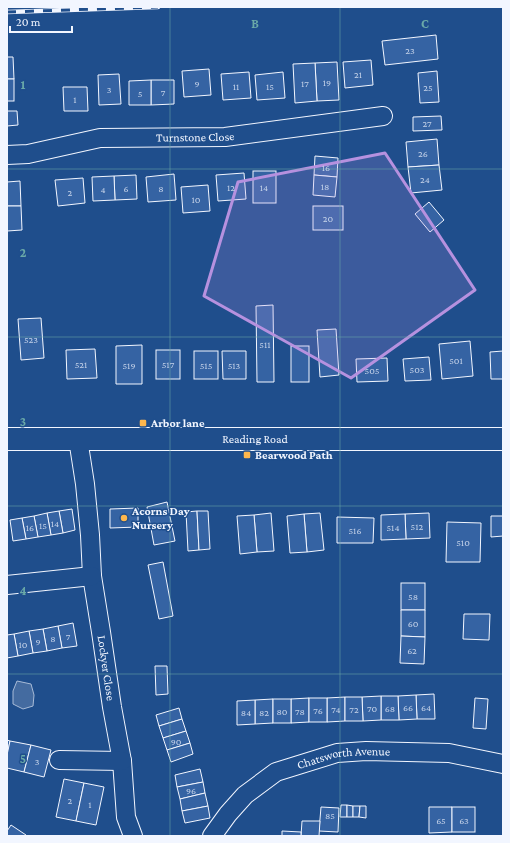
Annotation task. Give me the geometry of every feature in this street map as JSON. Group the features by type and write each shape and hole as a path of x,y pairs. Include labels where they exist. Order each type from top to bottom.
{"main road":[{"name":"Reading Road","path":"7,439 503,438"}],"street":[{"name":"Turnstone Close","path":"7,155 28,154 100,138 225,137 383,116"},
{"name":"Lockyer Close","path":"78,439 85,484 92,576 112,707 122,761 126,816 129,834"},
{"path":"7,585 92,576"},
{"name":"Chatsworth Avenue","path":"212,836 228,814 245,796 276,772 337,753 449,753 503,764"},
{"path":"59,760 122,761"}],"highlighted area":[{"path":"385,153 475,290 351,378 204,296 238,182"}],"water":[{"path":"17,681 31,684 34,695 33,706 23,709 13,704 13,691"}],"building":[{"path":"436,35 438,59 385,65 382,41"},
{"path":"7,57 13,57 14,79 7,79"},
{"path":"371,60 373,85 345,88 343,62"},
{"path":"337,62 339,100 317,101 315,63"},
{"path":"315,63 317,101 295,103 293,64"},
{"path":"209,69 211,95 184,97 182,71"},
{"path":"437,71 439,102 420,103 418,73"},
{"path":"249,72 251,98 223,100 221,74"},
{"path":"283,72 285,98 257,100 255,75"},
{"path":"119,74 121,104 99,105 98,75"},
{"path":"7,79 14,79 14,101 7,101"},
{"path":"151,80 174,80 174,104 151,105"},
{"path":"151,80 151,105 129,105 129,81"},
{"path":"63,87 87,87 88,111 64,111"},
{"path":"7,111 17,111 18,125 7,126"},
{"path":"441,116 442,130 413,131 413,117"},
{"path":"437,139 439,165 408,167 406,142"},
{"path":"315,156 338,158 337,177 314,175"},
{"path":"439,165 442,190 411,193 408,167"},
{"path":"253,171 276,171 276,203 253,203"},
{"path":"244,173 246,199 218,201 216,175"},
{"path":"174,174 176,200 148,202 146,177"},
{"path":"136,175 137,199 115,200 114,176"},
{"path":"314,175 337,177 335,197 313,195"},
{"path":"114,176 115,200 93,201 92,177"},
{"path":"83,178 85,203 58,206 55,180"},
{"path":"20,181 21,206 7,206 7,182"},
{"path":"208,185 210,211 183,213 181,187"},
{"path":"429,202 444,220 430,232 415,214"},
{"path":"7,206 21,206 22,230 7,231"},
{"path":"313,206 343,206 343,230 313,230"},
{"path":"273,305 274,382 257,382 256,306"},
{"path":"41,318 44,358 21,360 18,319"},
{"path":"336,329 339,375 320,377 317,330"},
{"path":"470,341 473,376 442,379 439,344"},
{"path":"142,345 142,384 116,384 116,346"},
{"path":"291,346 309,346 309,382 291,382"},
{"path":"95,349 97,378 67,379 66,350"},
{"path":"156,350 180,350 180,379 156,379"},
{"path":"194,351 218,351 218,379 194,379"},
{"path":"222,351 246,351 246,379 223,379"},
{"path":"503,351 503,379 491,379 490,352"},
{"path":"429,357 431,380 405,381 403,359"},
{"path":"387,358 388,381 357,382 356,359"},
{"path":"167,502 175,541 154,545 147,507"},
{"name":"Acorns Day Nursery","path":"138,508 138,527 110,528 110,509"},
{"path":"72,509 75,530 63,533 59,511"},
{"path":"59,511 63,533 51,535 47,513"},
{"path":"197,511 199,550 188,551 186,512"},
{"path":"197,511 208,511 210,549 199,550"},
{"path":"47,513 51,535 38,537 34,516"},
{"path":"271,513 274,551 257,552 254,515"},
{"path":"320,513 324,550 307,552 304,514"},
{"path":"429,513 430,538 406,539 405,514"},
{"path":"304,514 307,552 290,553 287,516"},
{"path":"405,514 406,539 381,540 381,515"},
{"path":"254,515 257,552 240,554 237,516"},
{"path":"34,516 38,537 26,539 22,518"},
{"path":"491,516 503,516 503,536 491,537"},
{"path":"337,517 374,518 373,543 337,543"},
{"path":"22,518 26,539 13,541 10,520"},
{"path":"447,522 481,523 480,562 446,562"},
{"path":"163,562 173,616 159,619 148,565"},
{"path":"401,583 425,583 425,610 401,610"},
{"path":"401,610 425,610 425,637 401,636"},
{"path":"464,614 490,614 489,640 463,639"},
{"path":"73,623 77,646 62,648 58,626"},
{"path":"58,626 62,648 47,651 43,629"},
{"path":"43,629 47,651 33,653 29,631"},
{"path":"29,631 33,653 18,656 14,634"},
{"path":"14,634 18,656 7,658 7,635"},
{"path":"401,636 425,637 424,664 400,663"},
{"path":"155,666 167,666 168,694 156,695"},
{"path":"434,694 435,719 417,719 416,695"},
{"path":"416,695 417,719 399,720 398,696"},
{"path":"381,696 398,696 399,720 381,720"},
{"path":"381,696 381,720 363,721 362,697"},
{"path":"345,697 345,721 327,722 327,698"},
{"path":"345,697 362,697 363,721 345,721"},
{"path":"309,698 309,722 291,723 291,699"},
{"path":"309,698 327,698 327,722 309,722"},
{"path":"475,698 488,699 486,729 473,728"},
{"path":"273,699 273,723 255,724 255,700"},
{"path":"273,699 291,699 291,723 273,723"},
{"path":"255,700 255,724 237,725 237,701"},
{"path":"179,708 182,719 159,726 156,715"},
{"path":"182,719 186,731 163,738 159,726"},
{"path":"186,731 190,743 167,750 163,738"},
{"path":"7,740 10,741 7,755"},
{"path":"10,741 31,745 24,772 7,768 7,755"},
{"path":"190,743 193,754 171,762 167,750"},
{"path":"31,745 51,750 44,777 24,772"},
{"path":"200,769 203,782 177,787 175,775"},
{"path":"64,779 84,783 76,821 56,817"},
{"path":"203,782 205,793 180,799 177,787"},
{"path":"84,783 104,787 96,825 76,821"},
{"path":"205,793 208,806 182,811 180,799"},
{"path":"341,805 347,805 347,817 340,817"},
{"path":"347,805 353,806 353,817 347,817"},
{"path":"208,806 210,818 185,823 182,811"},
{"path":"353,806 360,806 359,817 353,817"},
{"path":"360,806 366,806 366,818 359,817"},
{"path":"321,807 339,808 338,832 319,831"},
{"path":"429,807 452,807 452,832 429,833"},
{"path":"452,807 475,807 475,832 452,832"},
{"path":"302,821 320,821 319,836 301,836"},
{"path":"11,825 26,835 7,836 7,831"},
{"path":"282,831 301,832 301,836 282,836"}],"railway":[{"path":"7,12 158,7"}],"place":[{"name":"Arbor lane","path":"143,423"},
{"name":"Bearwood Path","path":"247,455"},
{"name":"Acorns Day Nursery","path":"124,518"}]}
